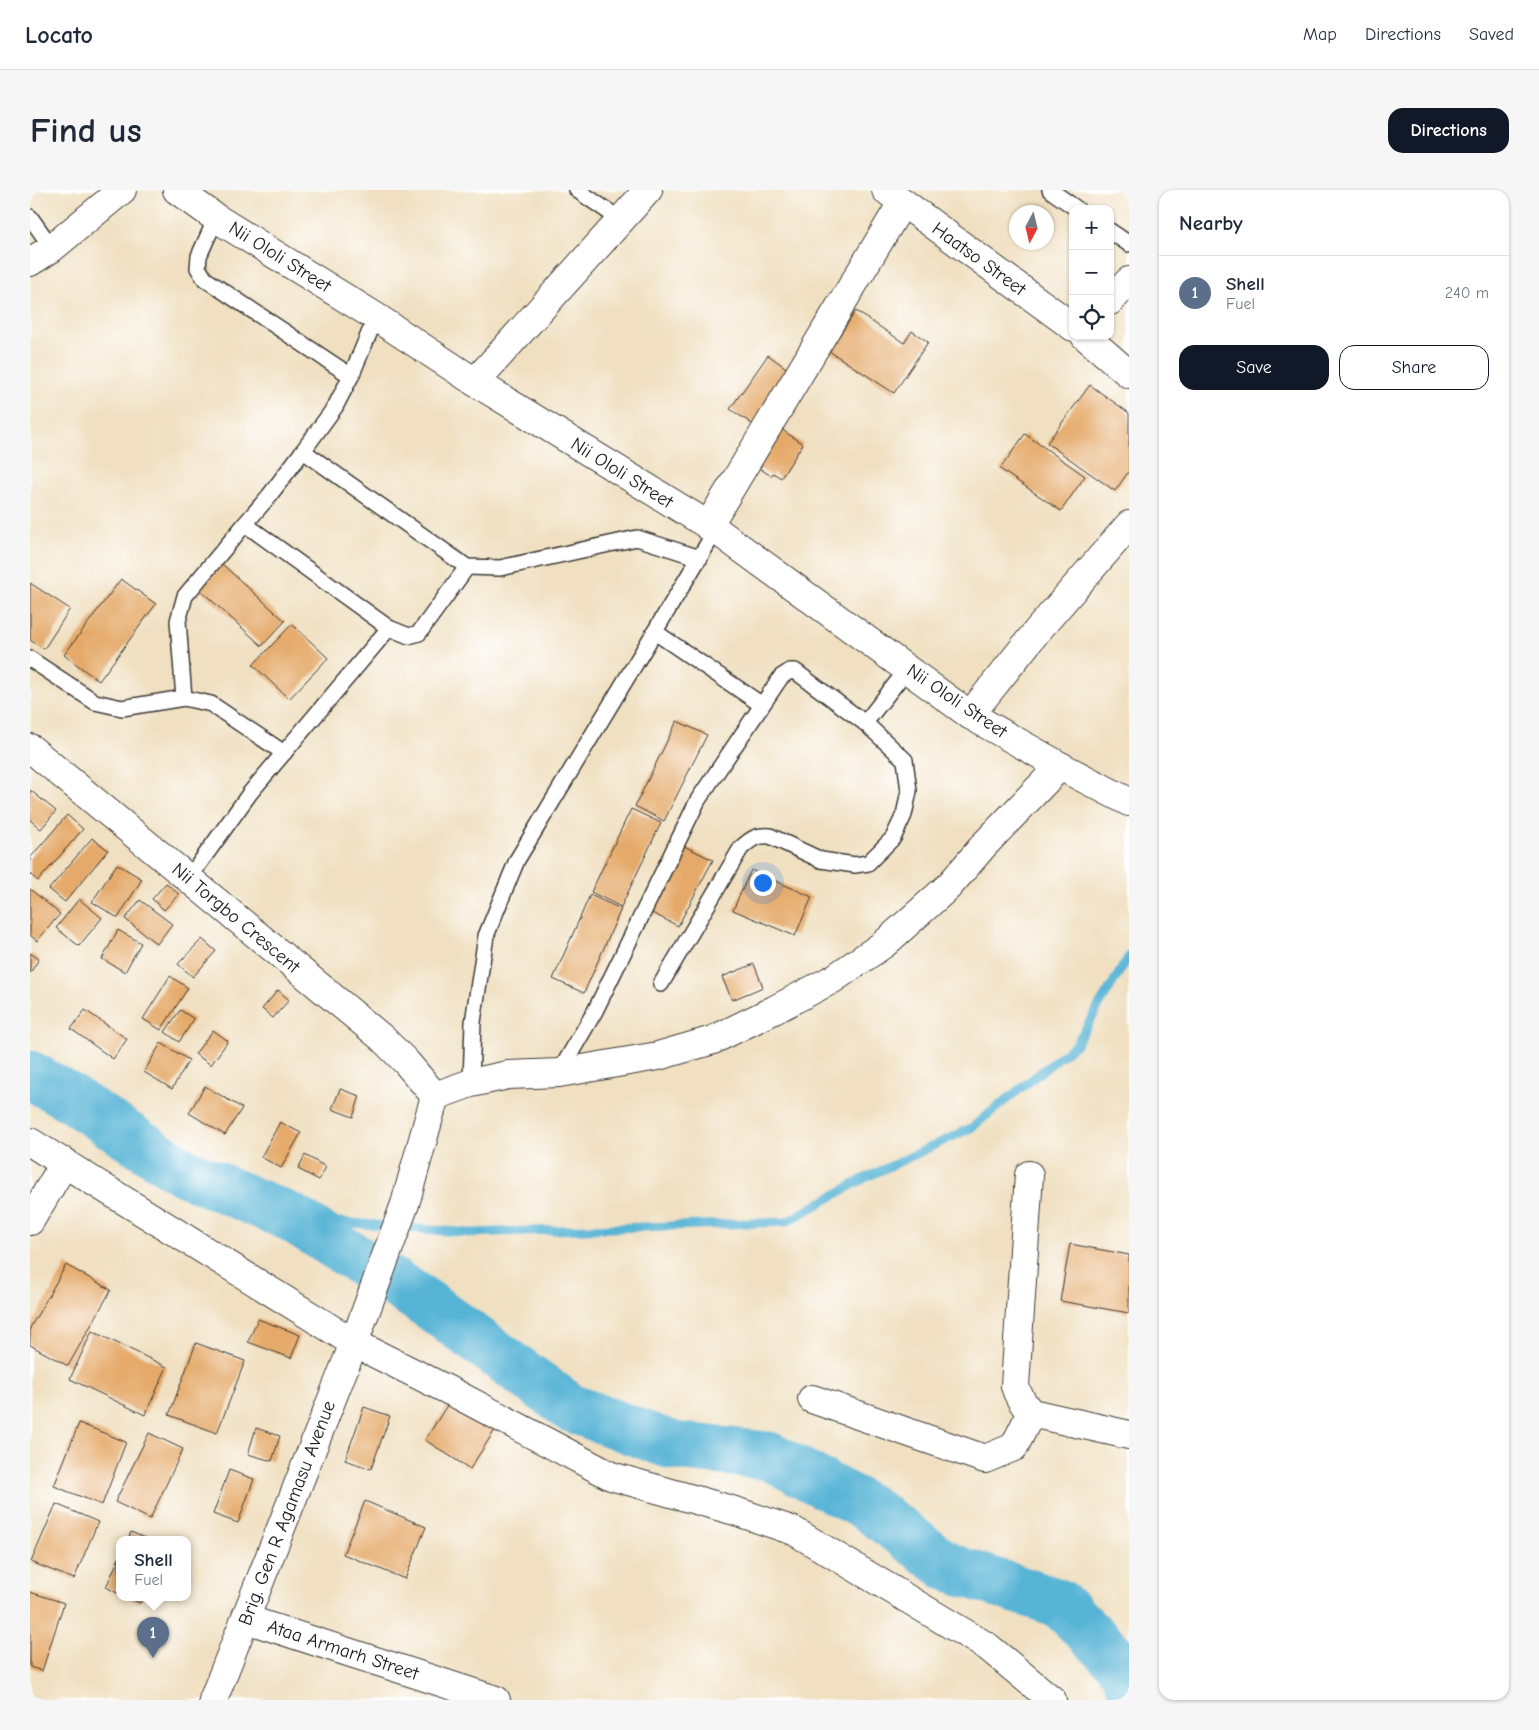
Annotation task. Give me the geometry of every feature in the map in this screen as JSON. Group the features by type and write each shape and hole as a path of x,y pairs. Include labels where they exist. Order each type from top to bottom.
{"street":[{"path":"41,255 122,190"},
{"name":"Nii Ololi Street","path":"177,190 216,218 376,317 475,382 712,528 908,668 970,715 1060,766 1129,802"},
{"path":"475,382 648,190"},
{"path":"712,528 894,196"},
{"name":"Haatso Street","path":"894,196 1069,324"},
{"path":"1114,297 1129,281"},
{"path":"1090,340 1129,374"},
{"path":"970,715 1037,631 1129,525"},
{"name":"Nii Torgbo Crescent","path":"30,748 382,1038 406,1062 435,1096"},
{"path":"435,1096 471,1083 508,1075 559,1073 658,1056 713,1040 833,979 884,944 949,886 985,844 1060,766"},
{"name":"Brig. Gen R Agamasu Avenue","path":"213,1700 357,1334 405,1204 435,1096"},
{"path":"30,1142 458,1395 611,1476 735,1511 794,1532 988,1647 1052,1700"},
{"path":"30,1221 64,1162"},
{"path":"1029,1175 1015,1386 1022,1403 1031,1413 1129,1435"},
{"path":"812,1399 985,1459 1014,1447 1031,1413"},
{"name":"Ataa Armarh Street","path":"246,1619 496,1700"}],"lane":[{"path":"577,190 621,220"},
{"path":"1050,190 1071,205"},
{"path":"30,217 41,255"},
{"path":"216,218 199,256 198,268 205,278 351,376"},
{"path":"1114,234 1129,244"},
{"path":"184,698 178,621 185,596 269,496 335,407 351,376 376,317"},
{"path":"302,451 467,567 500,568 638,538 700,558"},
{"path":"244,524 389,628 409,636 419,633 467,567"},
{"path":"471,1083 473,1022 486,936 517,860 700,558 712,528"},
{"path":"189,878 250,794 389,628"},
{"path":"655,632 762,705"},
{"path":"30,659 95,702 122,708 184,698 211,704 284,753"},
{"path":"865,723 908,668"},
{"path":"559,1073 595,1011 698,800 781,677 790,671 795,671 865,723 905,760 910,791 904,815 893,838 868,862 855,865 821,860 770,836 760,835 753,837 741,848 661,984"}],"building":[{"path":"856,311 904,343 912,331 928,342 894,393 829,351"},
{"path":"768,355 796,375 758,428 730,409"},
{"path":"1090,385 1129,413 1129,471 1115,491 1047,443"},
{"path":"781,429 803,444 781,478 773,473 771,476 756,466"},
{"path":"1025,434 1085,476 1061,511 1000,469"},
{"path":"222,564 285,621 262,646 199,589"},
{"path":"121,579 156,604 99,681 64,655"},
{"path":"30,583 70,609 44,649 30,640"},
{"path":"292,624 328,658 289,699 253,665"},
{"path":"677,721 707,735 664,821 635,806"},
{"path":"30,790 56,811 41,829 30,820"},
{"path":"631,809 661,823 621,907 591,892"},
{"path":"67,815 83,829 38,881 30,874 30,858"},
{"path":"92,838 108,850 65,902 49,889"},
{"path":"682,845 713,860 678,926 648,911"},
{"path":"117,864 142,879 118,918 92,902"},
{"path":"751,870 812,897 795,936 733,910"},
{"path":"166,883 179,894 164,910 152,899"},
{"path":"30,889 60,914 37,941 30,935"},
{"path":"590,895 621,909 584,993 553,979"},
{"path":"79,899 102,918 79,946 56,928"},
{"path":"140,900 172,924 157,944 125,919"},
{"path":"118,930 141,943 125,972 102,959"},
{"path":"202,939 216,951 193,977 178,964"},
{"path":"30,953 39,959 30,973"},
{"path":"754,964 763,987 732,1000 722,977"},
{"path":"170,976 188,988 161,1030 143,1019"},
{"path":"278,990 289,1000 273,1018 262,1009"},
{"path":"85,1010 127,1039 113,1059 71,1029"},
{"path":"180,1010 194,1019 179,1042 165,1032"},
{"path":"213,1030 228,1041 211,1065 195,1054"},
{"path":"161,1043 189,1060 172,1089 144,1072"},
{"path":"205,1086 242,1108 225,1135 189,1113"},
{"path":"340,1089 360,1096 353,1117 332,1109"},
{"path":"280,1122 301,1133 281,1168 261,1157"},
{"path":"305,1155 326,1167 319,1180 298,1169"},
{"path":"1070,1244 1129,1255 1129,1313 1060,1301"},
{"path":"66,1265 111,1290 68,1366 30,1345 30,1328"},
{"path":"258,1319 300,1335 291,1358 248,1342"},
{"path":"92,1331 167,1367 145,1415 70,1379"},
{"path":"196,1343 245,1361 217,1433 169,1415"},
{"path":"453,1396 498,1425 470,1469 425,1440"},
{"path":"364,1407 390,1416 371,1469 345,1460"},
{"path":"79,1423 126,1442 102,1505 54,1486"},
{"path":"256,1428 280,1436 272,1461 248,1454"},
{"path":"149,1433 183,1449 150,1519 115,1502"},
{"path":"229,1470 254,1479 238,1523 213,1514"},
{"path":"365,1501 426,1527 405,1579 343,1554"},
{"path":"56,1504 98,1522 74,1579 31,1562"},
{"path":"131,1532 140,1536 129,1536"},
{"path":"116,1565 116,1592 106,1587"},
{"path":"30,1592 64,1603 42,1671 30,1667"}],"waterway":[{"path":"292,1218 470,1233 786,1222 865,1178 971,1128 1076,1044 1129,956"},
{"path":"30,1075 64,1094 182,1171 292,1218 426,1303 571,1408 674,1446 769,1456 869,1508 948,1567 1059,1603 1119,1662 1129,1680"}],"place":[{"name":"Shell","path":"153,1658"}]}
